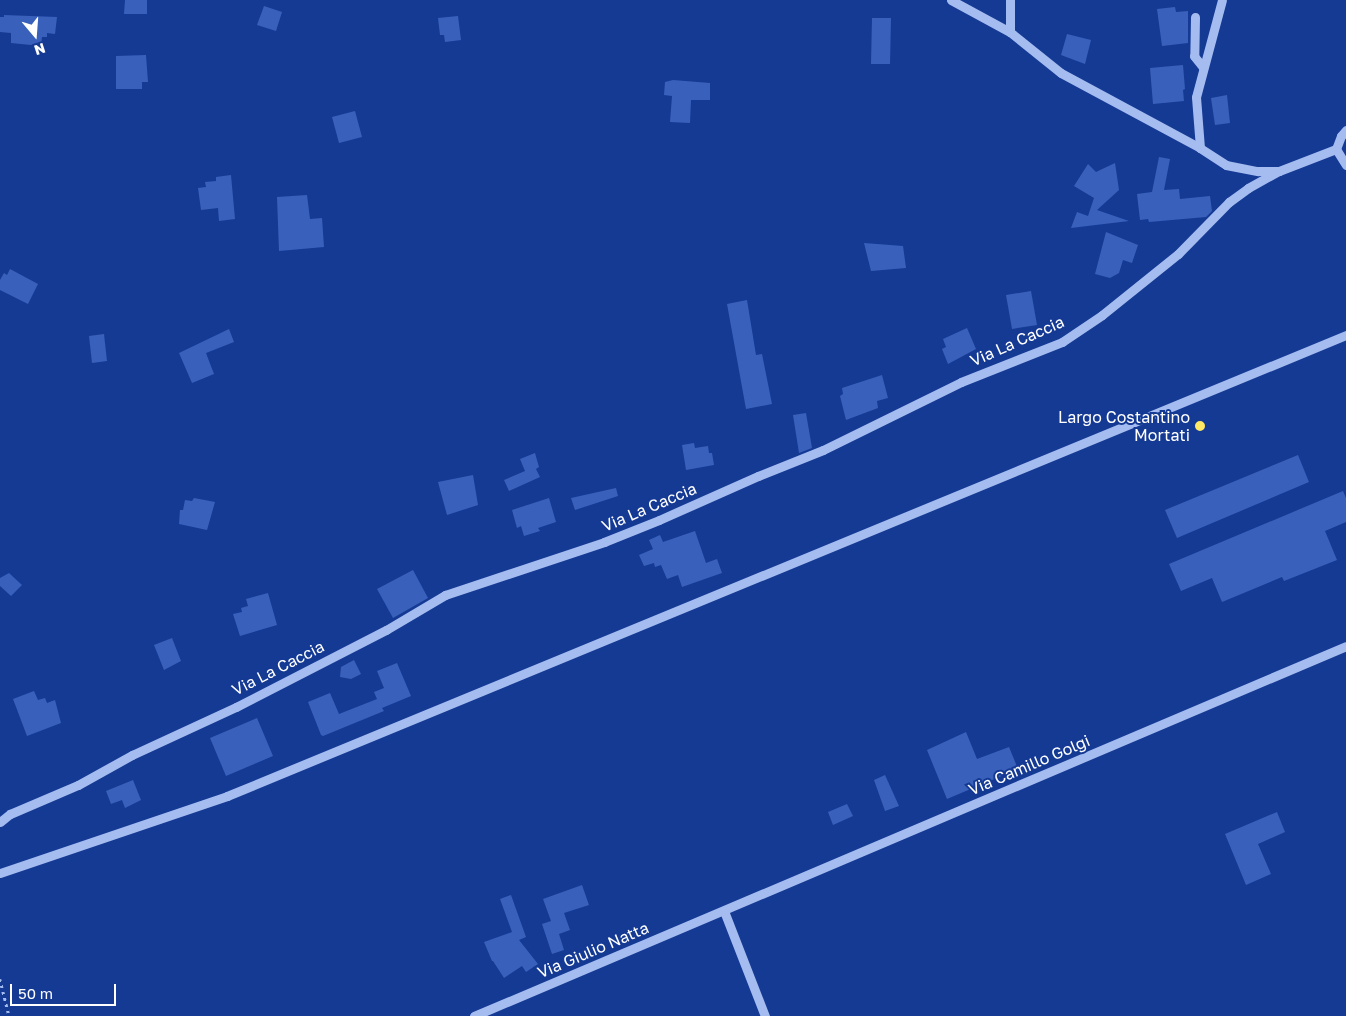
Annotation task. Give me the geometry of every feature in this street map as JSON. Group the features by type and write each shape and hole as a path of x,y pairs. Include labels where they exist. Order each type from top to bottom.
{"street":[{"path":"951,0 1010,32 1061,73 1200,148 1226,165 1258,171 1279,171"},
{"path":"1010,0 1010,32"},
{"path":"1200,148 1196,96 1202,68 1222,0"},
{"path":"1195,17 1194,56 1202,68"},
{"path":"1346,130 1341,136 1336,149 1346,165"},
{"name":"Via La Caccia","path":"0,822 10,814 78,785 132,755 236,706 386,630 445,595 604,542 659,520 758,476 823,450 961,382 1062,342 1102,315 1178,254 1229,202 1248,188 1279,171 1336,149"},
{"path":"0,873 226,796 1346,335"},
{"name":"Via Camillo Golgi","path":"724,911 1346,646"},
{"path":"724,911 765,1016"},
{"name":"Via Giulio Natta","path":"474,1016 724,911"}],"path":[{"path":"0,979 9,1016"}],"building":[{"path":"125,0 147,0 147,14 124,14"},
{"path":"264,6 282,12 276,31 257,25"},
{"path":"1175,7 1176,12 1188,11 1188,43 1162,46 1157,9"},
{"path":"4,15 57,17 55,34 47,33 47,37 42,37 41,46 11,43 11,33 0,32 0,17 4,17"},
{"path":"458,16 461,40 445,42 444,35 440,35 438,18"},
{"path":"872,18 891,18 890,64 871,64"},
{"path":"1067,34 1091,40 1085,64 1061,55"},
{"path":"146,55 148,82 142,82 142,89 116,89 116,56"},
{"path":"1183,65 1184,101 1153,104 1150,68"},
{"path":"673,80 710,83 710,100 691,100 690,123 670,122 672,96 664,95 665,82"},
{"path":"1227,95 1230,123 1215,125 1211,98"},
{"path":"355,111 362,137 339,143 332,117"},
{"path":"1159,157 1170,159 1164,190 1179,189 1180,199 1210,196 1212,211 1206,217 1149,222 1148,219 1140,220 1137,194 1152,192"},
{"path":"1115,163 1119,190 1097,210 1129,221 1071,228 1077,212 1088,216 1094,198 1074,186 1088,164 1096,172"},
{"path":"231,175 235,219 219,221 218,208 201,210 198,188 206,187 205,182 216,181 216,177"},
{"path":"307,195 310,219 322,218 324,247 279,251 277,197"},
{"path":"1106,232 1138,245 1132,263 1123,260 1119,273 1110,278 1095,274"},
{"path":"864,243 903,246 906,268 871,271"},
{"path":"10,269 38,284 28,304 0,290 0,280 4,273 7,275"},
{"path":"1031,291 1037,325 1012,329 1006,295"},
{"path":"747,300 756,355 762,354 772,404 746,409 727,304"},
{"path":"967,328 976,349 948,364 942,349 946,347 943,339"},
{"path":"229,329 234,342 206,353 214,374 192,383 179,353"},
{"path":"104,334 107,361 92,363 89,336"},
{"path":"882,375 888,398 877,401 878,408 846,420 840,396 843,394 842,388"},
{"path":"806,413 812,448 799,453 793,415"},
{"path":"694,443 695,448 708,446 709,453 712,453 714,465 686,470 682,445"},
{"path":"535,453 539,467 536,469 540,477 509,491 504,480 525,471 520,459"},
{"path":"1298,455 1309,482 1177,538 1165,510"},
{"path":"473,475 478,505 447,515 438,482"},
{"path":"616,488 618,496 575,510 571,498"},
{"path":"1343,491 1346,498 1346,522 1325,531 1337,560 1284,581 1282,577 1222,602 1212,578 1181,591 1169,564"},
{"path":"194,498 215,502 207,530 179,524 180,510 183,510 185,500 192,501"},
{"path":"549,498 556,522 538,528 540,531 524,536 521,526 517,528 512,510"},
{"path":"695,531 706,563 717,559 722,573 682,587 678,575 667,579 661,565 655,567 654,563 644,566 639,555 653,549 649,540 660,535 663,542"},
{"path":"413,570 428,598 393,618 377,589"},
{"path":"9,573 22,585 11,596 0,586 0,578"},
{"path":"268,593 277,625 240,636 233,614 242,612 241,608 248,606 246,599"},
{"path":"172,638 181,661 164,670 154,645"},
{"path":"354,660 361,674 351,679 340,677 341,667"},
{"path":"397,663 411,696 382,708 384,711 323,736 321,735 308,702 330,693 339,714 377,699 374,692 384,688 377,671"},
{"path":"34,691 38,700 45,698 47,703 55,700 61,723 27,736 13,699"},
{"path":"257,718 273,756 226,776 210,738"},
{"path":"966,732 977,759 1009,747 1018,769 947,799 927,750"},
{"path":"885,775 899,806 885,811 874,780"},
{"path":"133,780 141,800 125,808 122,800 111,804 106,791"},
{"path":"847,804 853,816 833,825 828,812"},
{"path":"1277,812 1285,832 1258,844 1271,874 1246,885 1225,834"},
{"path":"582,885 589,905 564,913 570,930 559,934 564,950 552,954 542,924 551,921 543,899"},
{"path":"511,895 526,937 519,940 538,964 526,972 522,966 504,978 492,961 484,942 512,932 500,899"}],"place":[{"name":"Largo Costantino Mortati","path":"1200,426"}]}
